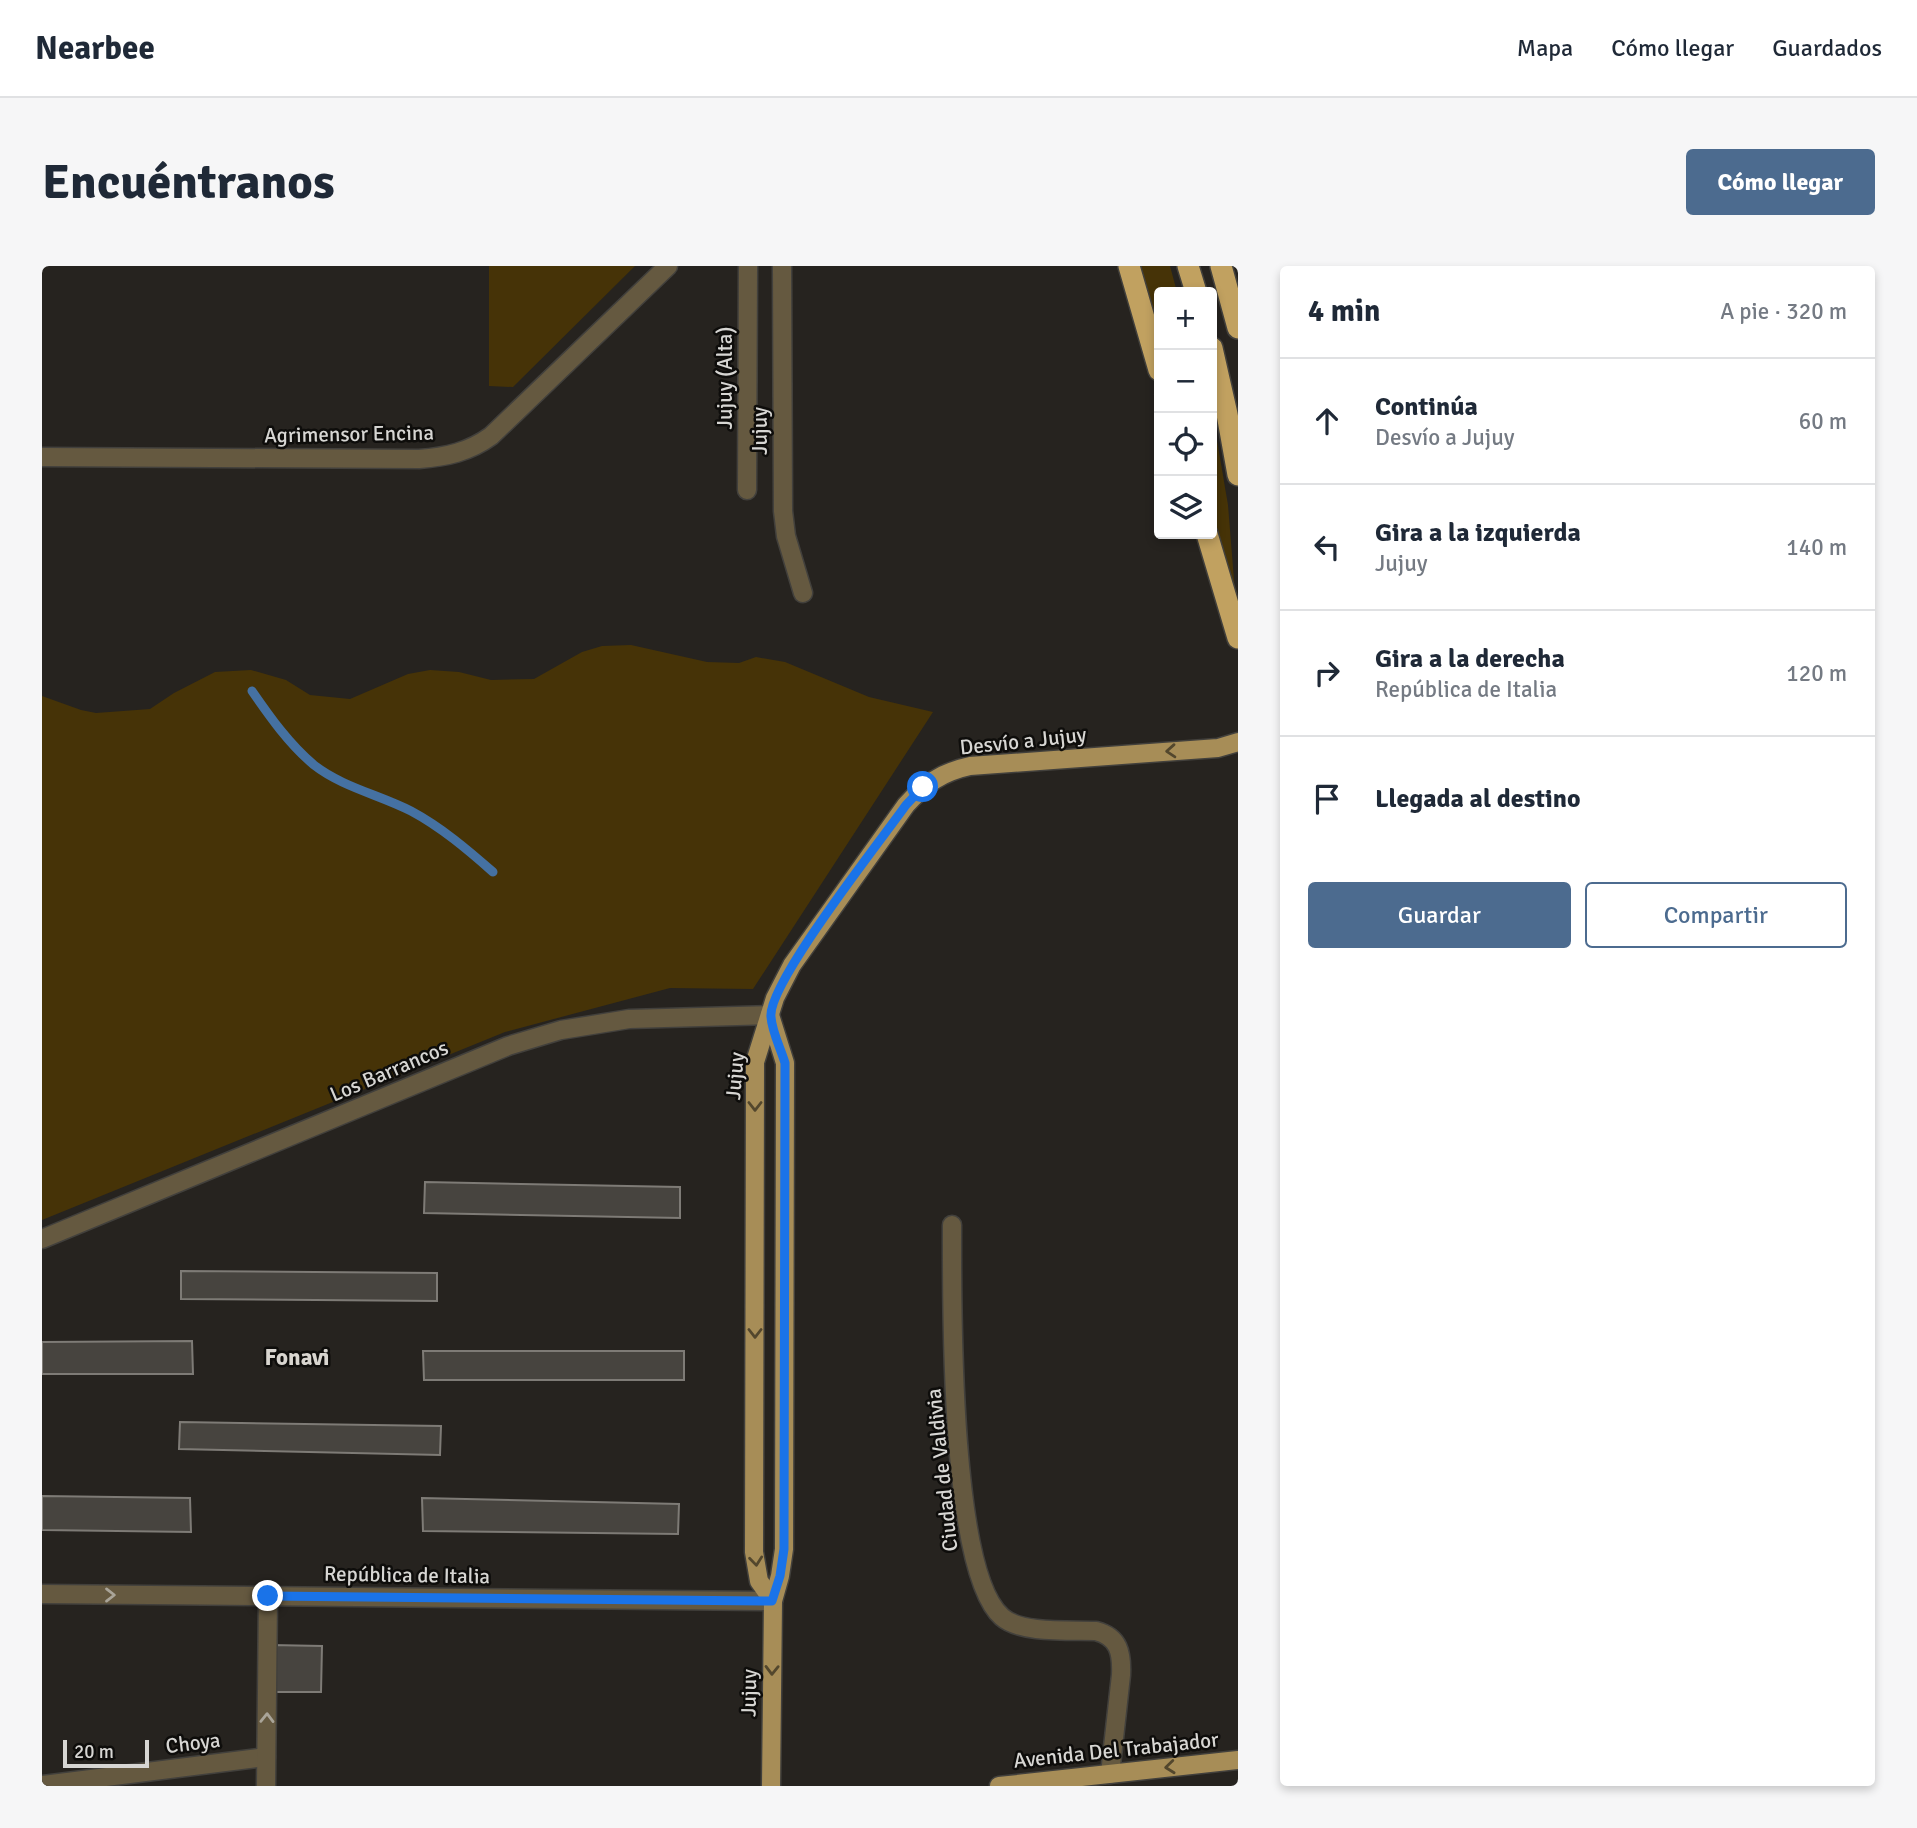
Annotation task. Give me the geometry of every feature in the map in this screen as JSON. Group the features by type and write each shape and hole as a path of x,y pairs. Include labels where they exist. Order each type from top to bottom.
{"highway":[{"path":"1129,266 1154,353"},
{"path":"1188,266 1194,287"},
{"path":"1221,266 1238,328"},
{"path":"1212,350 1238,475"},
{"path":"1208,539 1238,638"}],"main road":[{"name":"Desvío a Jujuy","path":"770,1015 783,982 801,950 906,805 934,779 970,766 1218,748 1238,741"},
{"name":"Jujuy","path":"770,1015 755,1062 754,1552 759,1581 772,1601"},
{"name":"Jujuy","path":"770,1015 785,1063 784,1549 780,1576 772,1601 771,1786"},
{"name":"Avenida Del Trabajador","path":"999,1786 1238,1760"}],"street":[{"name":"Agrimensor Encina","path":"42,457 419,459 458,453 491,436 668,266"},
{"name":"Jujuy (Alta)","path":"747,490 748,266"},
{"name":"Jujuy","path":"782,266 783,511 786,536 803,593"},
{"name":"Los Barrancos","path":"42,1239 508,1046 561,1030 629,1019 770,1015"},
{"name":"Ciudad de Valdivia","path":"952,1225 959,1454 965,1507 979,1577 989,1602 1003,1618 1018,1626 1096,1631 1108,1634 1118,1646 1122,1661 1110,1774"},
{"name":"República de Italia","path":"42,1594 772,1601"},
{"path":"266,1786 268,1596"},
{"name":"Choya","path":"42,1785 266,1757"}],"shaded area":[{"path":"489,266 635,266 513,387 489,386"},
{"path":"1138,266 1170,266 1176,287 1154,287 1154,317"},
{"path":"1217,440 1228,505 1237,617 1217,529"},
{"path":"631,645 707,662 739,663 756,657 785,662 869,697 933,712 753,989 670,988 505,1032 42,1220 42,696 96,713 150,709 215,672 251,670 286,680 310,695 350,699 408,674 430,670 459,672 491,680 534,679 582,652 602,646"}],"building":[{"path":"425,1182 680,1187 680,1218 424,1213"},
{"path":"181,1271 437,1273 437,1301 181,1299"},
{"path":"192,1341 193,1374 42,1374 42,1342"},
{"path":"423,1351 684,1351 684,1380 424,1380"},
{"path":"180,1422 441,1426 440,1455 179,1449"},
{"path":"42,1496 190,1498 191,1532 42,1530"},
{"path":"422,1498 679,1504 678,1534 423,1531"},
{"path":"271,1645 322,1646 321,1692 271,1692"}],"waterway":[{"path":"252,691 288,739 314,765 349,785 422,817 454,839 493,872"}],"district":[{"name":"Fonavi","path":"297,1357"}],"route":[{"path":"268,1596 772,1601 777,1590 784,1549 785,1063 770,1015 775,998 801,950 906,805 923,787"}]}
